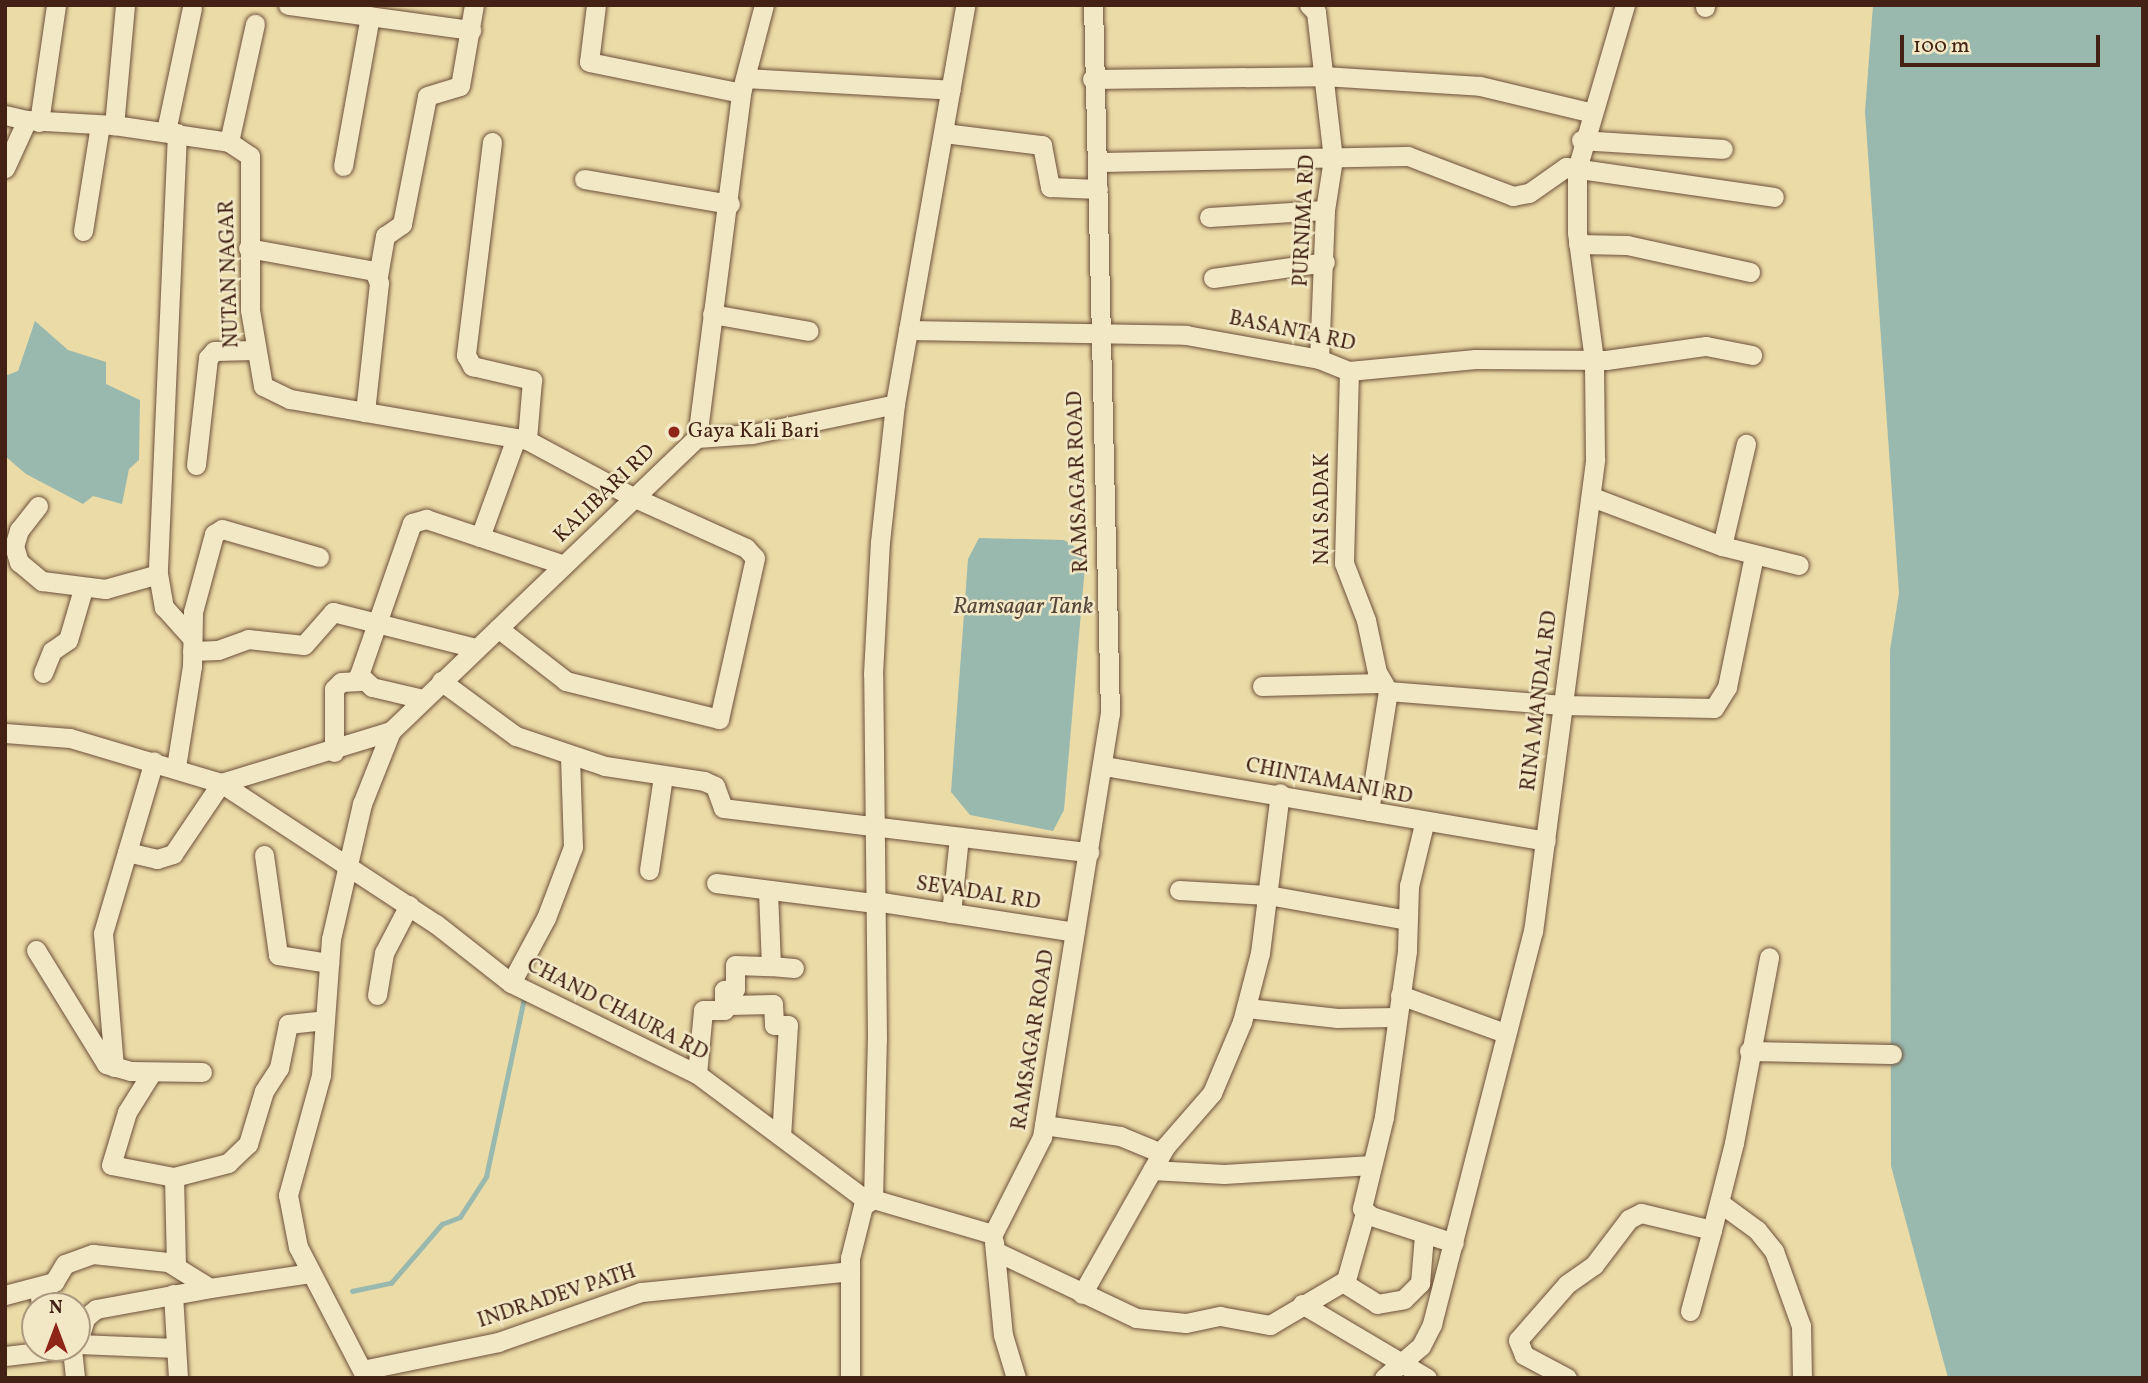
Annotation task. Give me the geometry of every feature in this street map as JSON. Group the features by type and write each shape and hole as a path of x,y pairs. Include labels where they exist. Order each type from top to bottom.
{"street":[{"path":"5,168 33,121 56,5"},
{"path":"83,231 107,125 125,5"},
{"path":"288,5 471,30"},
{"path":"365,412 378,276 385,236 402,224 427,96 460,86 474,5"},
{"path":"596,5 589,62 743,85 951,90"},
{"path":"764,5 743,85 730,204 712,314 697,438 752,435 895,404"},
{"path":"850,1378 849,1271 869,1200 875,902 874,654 895,404 965,5"},
{"name":"RAMSAGAR ROAD","path":"994,1243 1034,1158 1044,1125 1104,766 1110,714 1097,330 1098,162 1092,79 1093,5"},
{"name":"PURNIMA RD","path":"1309,5 1316,12 1334,159 1325,210 1319,359"},
{"name":"RINA MANDAL RD","path":"1384,1378 1427,1336 1454,1243 1506,1033 1529,956 1592,497 1594,360 1578,244 1577,169 1589,112 1625,5"},
{"path":"192,8 171,132 158,574 164,607 192,644 218,650 248,639 304,645 333,612 475,648"},
{"path":"343,166 370,16"},
{"path":"5,115 33,121 171,132 229,142 255,24"},
{"path":"1092,79 1323,76 1504,89 1589,112"},
{"path":"944,134 1042,145 1050,187 1098,188"},
{"path":"1581,140 1723,149"},
{"name":"NUTAN NAGAR","path":"229,142 250,156 248,248 254,350 257,375 274,394 522,439 633,498 746,548 755,558 719,719 566,681 498,628"},
{"path":"480,537 522,439 531,380 472,366 466,355 492,142"},
{"path":"1098,162 1416,157 1513,196 1529,193 1561,167 1774,197"},
{"path":"584,179 730,204"},
{"path":"1209,217 1325,210"},
{"path":"1578,244 1627,245 1750,272"},
{"path":"248,248 367,268 378,276"},
{"path":"1213,278 1325,262"},
{"path":"712,314 809,331"},
{"name":"BASANTA RD","path":"908,330 1097,330 1228,340 1319,359 1349,370 1475,359 1594,360 1706,346 1752,355"},
{"path":"196,464 208,358 214,351 254,350"},
{"name":"NAI SADAK","path":"1349,370 1344,563 1366,620 1384,687 1369,811"},
{"name":"KALIBARI RD","path":"365,1374 294,1238 288,1195 321,1075 329,962 346,864 374,764 391,731 697,438"},
{"path":"1722,546 1746,444"},
{"path":"1592,497 1722,546 1799,565"},
{"path":"37,506 16,537 19,562 42,581 83,589 120,587 158,574"},
{"path":"360,681 376,622 417,519 564,565"},
{"path":"176,767 192,644 217,530 319,556"},
{"path":"1262,686 1384,687 1562,705 1714,708 1727,687 1754,555"},
{"path":"43,673 52,651 68,640 83,589"},
{"path":"334,752 334,689 341,682 360,681 423,699"},
{"path":"441,681 496,725 570,757 710,783 719,804 730,810 1089,852"},
{"path":"127,852 158,859 173,854 221,783 334,752 391,731"},
{"name":"CHAND CHAURA RD","path":"5,733 70,738 176,767 221,783 409,905 511,983 697,1074 869,1200"},
{"path":"511,983 546,918 573,847 570,757"},
{"path":"114,1067 103,933 154,761"},
{"name":"CHINTAMANI RD","path":"1104,766 1280,793 1424,824 1546,841"},
{"path":"649,870 663,776"},
{"path":"1082,1294 1157,1162 1212,1093 1247,1008 1268,895 1280,793"},
{"path":"869,1200 994,1243 1082,1294 1136,1318 1186,1323 1220,1316 1270,1325 1302,1304 1343,1283 1358,1250 1364,1213 1362,1202 1384,1117 1394,1017 1400,995 1410,875 1424,824"},
{"path":"951,913 959,837"},
{"path":"264,855 278,955 329,962"},
{"name":"SEVADAL RD","path":"716,883 875,902 1075,932"},
{"path":"768,890 771,966"},
{"path":"1179,890 1268,895 1407,920"},
{"path":"377,995 384,953 409,905"},
{"path":"36,950 100,1058 114,1067 152,1072 202,1072"},
{"path":"1690,1311 1720,1203 1769,957"},
{"path":"724,1010 723,989 735,989 727,965 794,968"},
{"path":"1400,995 1506,1033"},
{"path":"724,1010 728,1005 773,1004 774,1025 788,1025 781,1135"},
{"path":"1247,1008 1278,1014 1394,1017"},
{"path":"697,1074 703,1010 724,1010"},
{"path":"152,1072 123,1121 111,1165 174,1177 238,1159 264,1091 279,1068 288,1024 325,1020"},
{"path":"1749,1051 1892,1054"},
{"path":"1044,1125 1121,1136 1157,1162 1224,1174 1372,1165"},
{"path":"174,1177 176,1265"},
{"path":"1720,1203 1757,1230 1774,1251 1801,1326 1802,1378"},
{"path":"1364,1213 1454,1243"},
{"path":"1567,1378 1542,1372 1518,1349 1522,1331 1594,1265 1629,1219 1641,1213 1712,1230"},
{"path":"1343,1283 1377,1304 1404,1299 1420,1283 1424,1234"},
{"path":"994,1243 1003,1335 1016,1378"},
{"path":"45,1292 58,1278 65,1264 87,1255 146,1257 176,1265 210,1288"},
{"name":"INDRADEV PATH","path":"365,1374 498,1342 641,1292 849,1271"},
{"path":"91,1313 96,1309 173,1294 310,1273"},
{"path":"173,1294 178,1378"},
{"path":"1302,1304 1404,1361 1427,1378"},
{"path":"91,1346 176,1348"}],"water":[{"path":"1873,5 2143,5 2143,1378 1948,1378 1891,1166 1890,650 1899,593 1865,112"},
{"path":"35,321 68,350 106,362 106,384 140,400 139,460 129,469 122,504 93,496 83,504 26,474 5,456 5,376 18,371"},
{"name":"Ramsagar Tank","path":"979,538 1064,540 1086,554 1064,810 1053,831 970,815 951,792 968,559"}],"waterway":[{"path":"352,1291 391,1283 442,1224 460,1217 486,1177 524,998"}],"place":[{"name":"Gaya Kali Bari","path":"674,432"}]}
